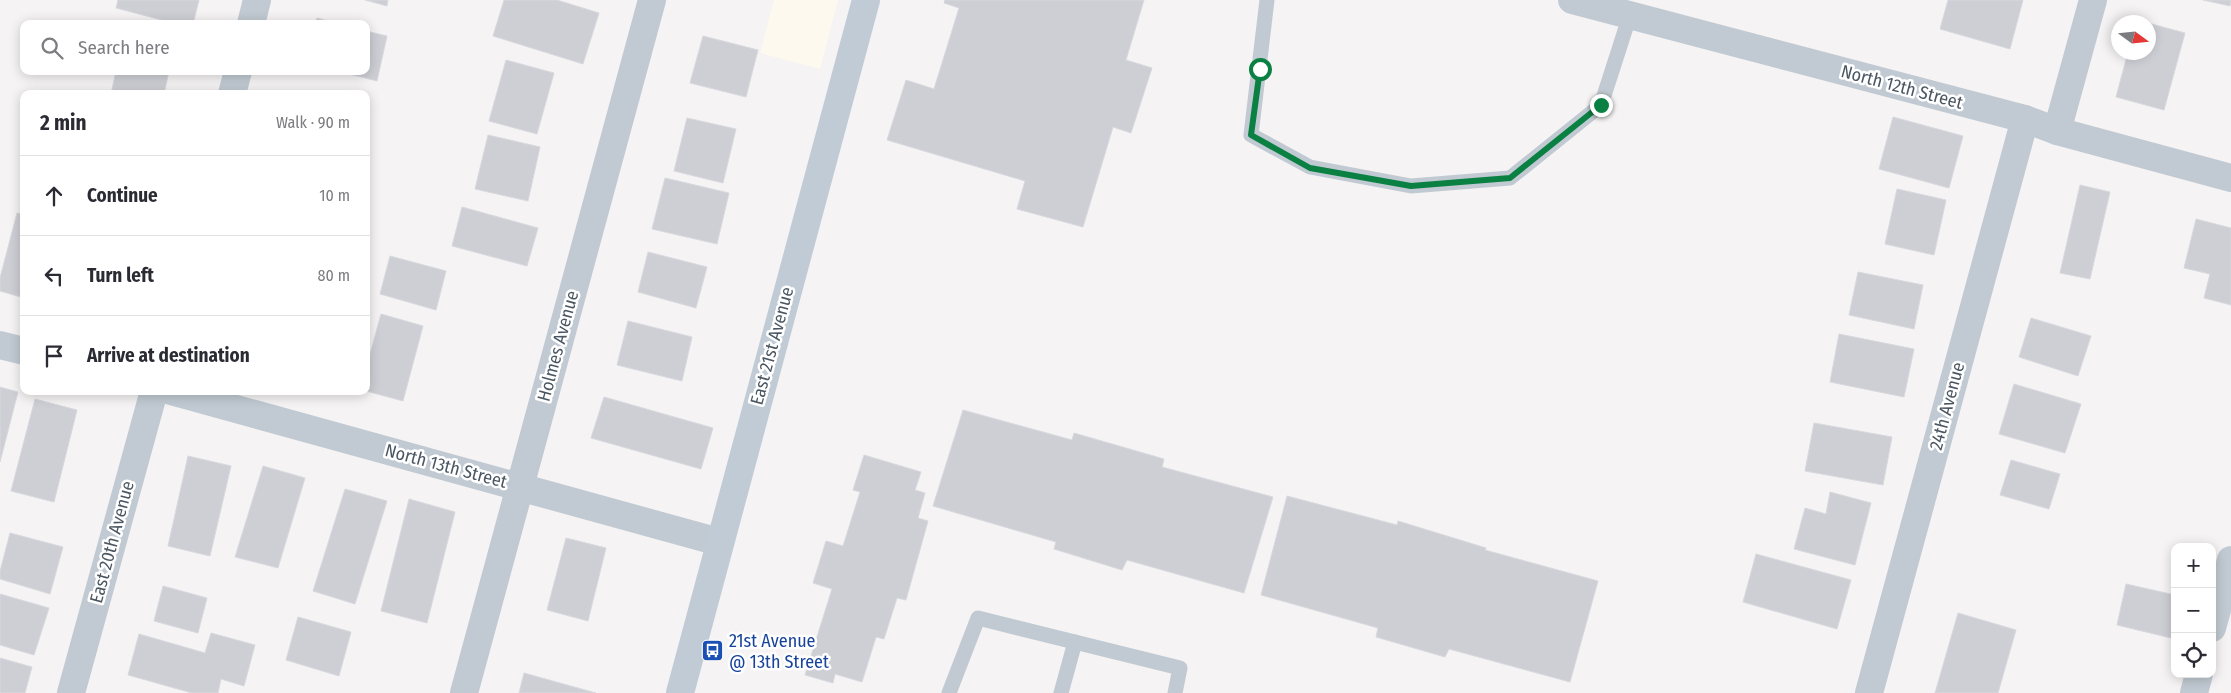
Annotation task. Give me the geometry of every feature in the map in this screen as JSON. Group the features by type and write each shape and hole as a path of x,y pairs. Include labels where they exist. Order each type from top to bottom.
{"street":[{"path":"252,20 257,0"},
{"name":"Holmes Avenue","path":"464,693 652,0"},
{"name":"East 21st Avenue","path":"680,693 866,0"},
{"name":"North 12th Street","path":"1572,0 1632,8 2058,131 2231,178"},
{"path":"2058,131 2093,0"},
{"path":"233,90 237,75"},
{"name":"24th Avenue","path":"1869,693 2025,120"},
{"path":"0,345 20,350"},
{"name":"East 20th Avenue","path":"71,693 153,395"},
{"name":"North 13th Street","path":"186,395 720,542"},
{"path":"2216,614 2231,560"},
{"path":"2194,693 2198,678"}],"lane":[{"path":"1267,0 1251,135 1310,168 1411,186 1510,178 1601,105 1632,8"},
{"path":"949,693 978,618 1180,668 1175,693"},
{"path":"1060,693 1075,642"}],"shaded area":[{"path":"774,0 838,0 820,69 760,53"}],"building":[{"path":"118,0 199,0 194,20 162,20 116,8"},
{"path":"365,0 388,0 387,6"},
{"path":"504,0 557,0 599,13 583,64 493,36"},
{"path":"945,0 1144,0 1126,60 1152,68 1131,133 1113,127 1083,227 1017,209 1025,181 887,140 906,80 934,89 959,8 944,3"},
{"path":"1948,0 2023,0 2010,49 1940,29"},
{"path":"2203,0 2231,0 2230,6"},
{"path":"2156,25 2185,33 2164,110 2116,97 2126,60 2156,60"},
{"path":"370,32 387,36 377,81 354,75 370,75"},
{"path":"703,36 758,50 746,97 690,83"},
{"path":"506,60 554,73 537,134 489,121"},
{"path":"115,75 168,75 165,90 112,90"},
{"path":"1893,117 1963,136 1949,188 1879,169"},
{"path":"687,118 736,129 723,183 674,171"},
{"path":"488,135 540,147 528,201 475,189"},
{"path":"665,178 729,193 717,244 652,229"},
{"path":"2080,185 2110,192 2090,279 2060,273"},
{"path":"1897,189 1946,200 1934,255 1885,244"},
{"path":"462,207 538,228 527,266 452,246"},
{"path":"17,213 20,214 20,297 0,291 0,278"},
{"path":"2196,219 2231,228 2231,305 2204,298 2210,274 2184,268"},
{"path":"648,252 707,267 696,308 638,292"},
{"path":"390,256 446,271 436,310 380,294"},
{"path":"1858,272 1923,285 1914,329 1849,315"},
{"path":"381,314 423,326 403,401 370,392 370,354"},
{"path":"2031,318 2091,336 2078,376 2019,357"},
{"path":"628,321 692,337 682,381 617,365"},
{"path":"1839,334 1914,349 1904,397 1830,382"},
{"path":"2014,384 2081,404 2065,453 1999,434"},
{"path":"0,387 18,392 0,462"},
{"path":"604,397 713,428 701,469 591,438"},
{"path":"35,399 77,410 54,502 11,491"},
{"path":"963,410 1072,440 1074,433 1164,459 1162,467 1273,497 1244,593 1127,560 1122,570 1054,549 1056,542 933,506"},
{"path":"1814,423 1892,437 1883,485 1805,471"},
{"path":"864,455 921,472 915,490 925,493 918,518 928,521 906,600 897,598 884,639 876,637 862,682 835,674 833,683 805,675 832,589 813,583 826,541 843,546 860,492 853,490"},
{"path":"188,456 231,466 210,556 168,546"},
{"path":"2011,460 2060,474 2049,509 2000,495"},
{"path":"263,466 305,478 278,568 235,557"},
{"path":"345,489 387,501 355,604 313,591"},
{"path":"1830,492 1871,503 1855,565 1794,549 1805,508 1826,514"},
{"path":"1287,496 1397,525 1398,521 1486,548 1485,550 1598,581 1570,682 1449,649 1445,657 1376,637 1378,628 1261,595"},
{"path":"409,499 455,512 427,623 381,611"},
{"path":"10,533 63,547 50,594 0,579 0,571"},
{"path":"566,538 606,548 588,621 547,610"},
{"path":"1756,554 1851,580 1837,629 1743,602"},
{"path":"2126,584 2171,594 2171,638 2117,625"},
{"path":"163,586 207,598 198,633 154,621"},
{"path":"0,594 49,608 34,655 0,645"},
{"path":"1958,613 2016,630 1998,693 1935,693"},
{"path":"298,617 351,632 339,676 286,660"},
{"path":"211,633 255,645 244,686 221,679 218,693 192,693 128,675 139,634 205,653"},
{"path":"0,658 32,667 25,693 0,693"},
{"path":"524,673 596,693 519,693"}],"place":[{"name":"21st Avenue @ 13th Street","path":"713,651"}],"route":[{"path":"1260,69 1251,135 1310,168 1411,186 1510,178 1601,105"}]}
